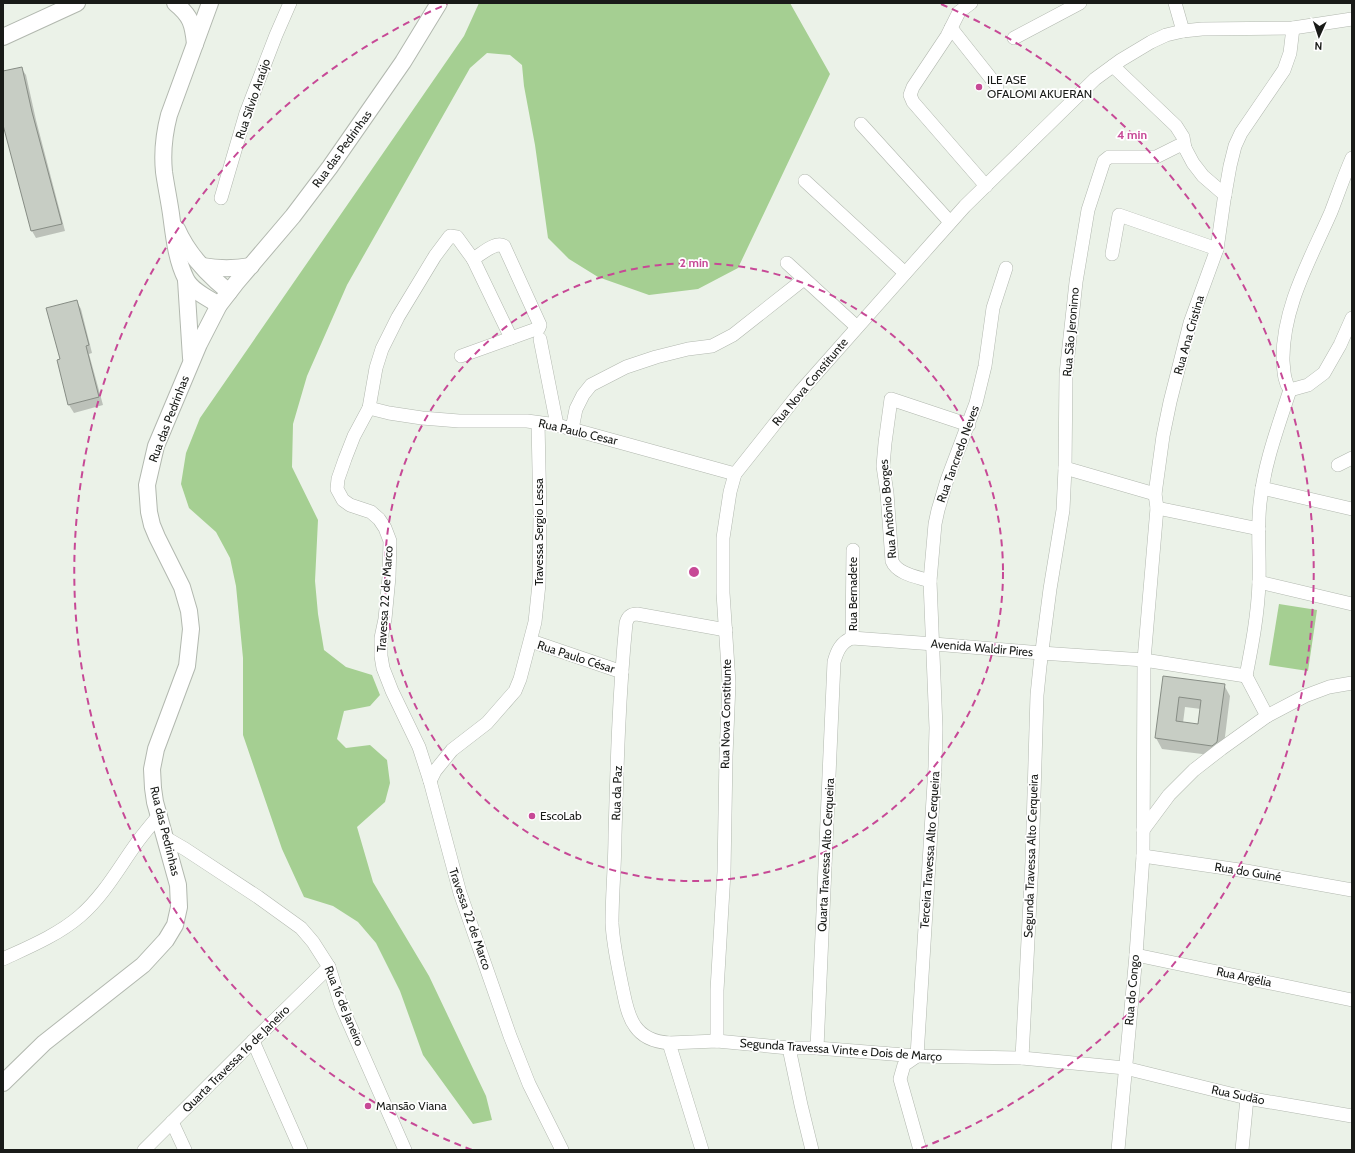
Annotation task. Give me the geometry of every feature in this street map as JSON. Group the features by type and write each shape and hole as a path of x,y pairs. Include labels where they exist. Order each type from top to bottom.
{"main road":[{"path":"3,37 77,3"},
{"path":"175,3 184,10 191,20 195,44"},
{"path":"191,361 186,280 175,244 164,172 163,151 165,130 174,98 210,3"},
{"name":"Rua das Pedrinhas","path":"3,1083 44,1043 143,965 166,940 175,925 179,907 178,885 159,815 153,788 152,769 156,749 187,666 191,629 189,611 182,587 152,525 149,512 147,486 156,446 191,361 219,305 293,216 330,167 403,62 439,3"},
{"path":"171,214 185,244 202,266 229,292"},
{"path":"202,266 225,269 251,266"},
{"path":"186,280 196,291 219,305"}],"street":[{"name":"Rua Silvio Araújo","path":"221,198 246,113 278,29 290,3"},
{"path":"970,3 956,8 951,28 947,36 913,87 910,95 913,102 986,186"},
{"path":"1014,38 1080,3"},
{"path":"1175,3 1183,31"},
{"name":"Rua Nova Constitunte","path":"717,1041 717,990 724,872 726,756 729,703 722,575 723,538 730,492 735,474 800,392 950,222 1095,80 1113,66 1151,42 1166,35 1183,31 1202,29 1293,28 1352,19"},
{"path":"951,28 997,86"},
{"name":"Rua Ana Cristina","path":"1144,660 1156,508 1155,494 1163,436 1170,402 1190,323 1217,249 1225,195 1235,146 1241,133 1284,70 1290,53 1293,28"},
{"path":"1113,66 1176,126 1183,137 1193,163 1203,176 1225,195"},
{"path":"861,124 950,222"},
{"name":"Rua São Jeronimo","path":"1041,653 1063,510 1066,468 1066,374 1076,282 1088,210 1104,161 1109,157 1156,157 1178,146 1183,146 1186,148"},
{"path":"1290,390 1286,385 1284,378 1283,361 1288,320 1303,274 1337,197 1345,172 1352,158"},
{"path":"805,181 905,273"},
{"path":"1112,254 1119,215 1217,249"},
{"name":"Travessa 22 de Marco","path":"473,259 457,237 450,236 435,256 398,317 382,349 376,368 369,408 354,436 338,479 337,489 343,500 350,505 371,512 380,519 390,541 389,577 385,619 381,638 381,656 387,682 412,732 430,781 460,893 510,1036 529,1084 562,1150"},
{"path":"511,338 473,259 500,244 504,246 539,322 557,425"},
{"path":"787,263 857,327"},
{"name":"Rua Tancredo Neves","path":"934,644 930,581 938,510 946,480 976,403 985,366 993,308 1006,268"},
{"path":"572,429 576,409 583,395 591,385 626,368 656,357 688,349 712,346 733,335 804,279"},
{"path":"1290,390 1308,385 1324,373 1340,345 1352,318"},
{"path":"461,356 511,338 540,333"},
{"path":"1267,716 1246,676 1255,630 1259,582 1259,529 1262,488 1269,455 1290,390"},
{"name":"Rua Antônio Borges","path":"930,581 899,570 894,566 892,561 887,493 883,466 891,399 968,426"},
{"name":"Rua Paulo Cesar","path":"369,408 389,413 422,418 459,421 527,421 557,425 735,474"},
{"name":"Travessa Sergio Lessa","path":"430,781 435,771 452,750 487,723 515,691 520,679 535,622 539,584 540,515 538,423"},
{"path":"1338,465 1352,458"},
{"path":"1066,468 1155,494"},
{"path":"1262,488 1352,509"},
{"path":"1156,508 1259,529"},
{"name":"Rua Bernadete","path":"852,638 853,550"},
{"path":"1259,582 1352,604"},
{"name":"Rua da Paz","path":"669,1043 654,1041 641,1034 634,1025 624,998 614,948 612,924 622,672 626,623 627,618 632,614 726,630"},
{"name":"Avenida Waldir Pires","path":"852,638 1144,660 1246,676"},
{"name":"Quarta Travessa Alto Cerqueira","path":"817,1048 834,662 836,654 842,644 852,638"},
{"name":"Rua Paulo César","path":"531,641 622,672"},
{"name":"Terceira Travessa Alto Cerqueira","path":"917,1056 935,767 936,728 934,644"},
{"name":"Segunda Travessa Alto Cerqueira","path":"1022,1058 1032,861 1037,694 1041,653"},
{"name":"Rua do Congo","path":"1118,1150 1136,955 1143,856 1144,660"},
{"path":"1143,830 1169,796 1194,770 1267,716 1305,696 1329,687 1352,683"},
{"path":"3,959 28,948 80,916 99,897 116,876 136,843 159,815"},
{"name":"Rua 16 de Janeiro","path":"166,838 227,876 301,928 313,942 330,967 341,1005 405,1150"},
{"name":"Rua do Guiné","path":"1143,856 1246,871 1352,890"},
{"name":"Rua Argélia","path":"1136,955 1352,1000"},
{"name":"Quarta Travessa 16 de Janeiro","path":"144,1150 253,1041 330,967"},
{"path":"253,1041 301,1150"},
{"name":"Segunda Travessa Vinte e Dois de Março","path":"669,1043 717,1041 789,1048 817,1048 917,1056 1022,1058 1125,1068"},
{"path":"669,1043 702,1150"},
{"path":"789,1048 812,1150"},
{"path":"917,1056 904,1065 900,1079 920,1150"},
{"name":"Rua Sudão","path":"1125,1068 1247,1098 1352,1116"},
{"path":"1242,1150 1247,1098"},
{"path":"172,1122 184,1150"}],"green space":[{"path":"479,3 790,3 830,74 738,268 698,289 649,295 598,277 569,259 548,238 522,65 510,55 487,53 470,68 347,285 307,376 293,424 292,467 318,520 315,581 318,614 324,650 346,667 372,675 380,695 370,706 344,711 337,739 346,748 370,745 387,760 390,783 385,802 357,827 373,882 429,976 486,1096 492,1120 473,1124 423,1055 400,991 376,943 358,922 333,906 304,897 282,849 243,735 243,658 236,586 230,558 216,532 189,508 181,484 186,453 200,418 464,36"},
{"path":"1279,604 1317,610 1308,671 1269,665"}],"building":[{"path":"22,67 32,112 62,224 31,231 3,125 3,71"},
{"path":"77,300 89,345 86,346 99,397 68,405 57,360 60,359 46,308"},
{"path":"1163,676 1225,684 1217,742 1212,746 1155,738","holes":["1179,697 1201,700 1198,724 1176,721"]}],"place":[{"name":"ILE ASE OFALOMI AKUERAN","path":"979,87"},
{"name":"EscoLab","path":"532,816"},
{"name":"Mansão Viana","path":"368,1106"}]}
